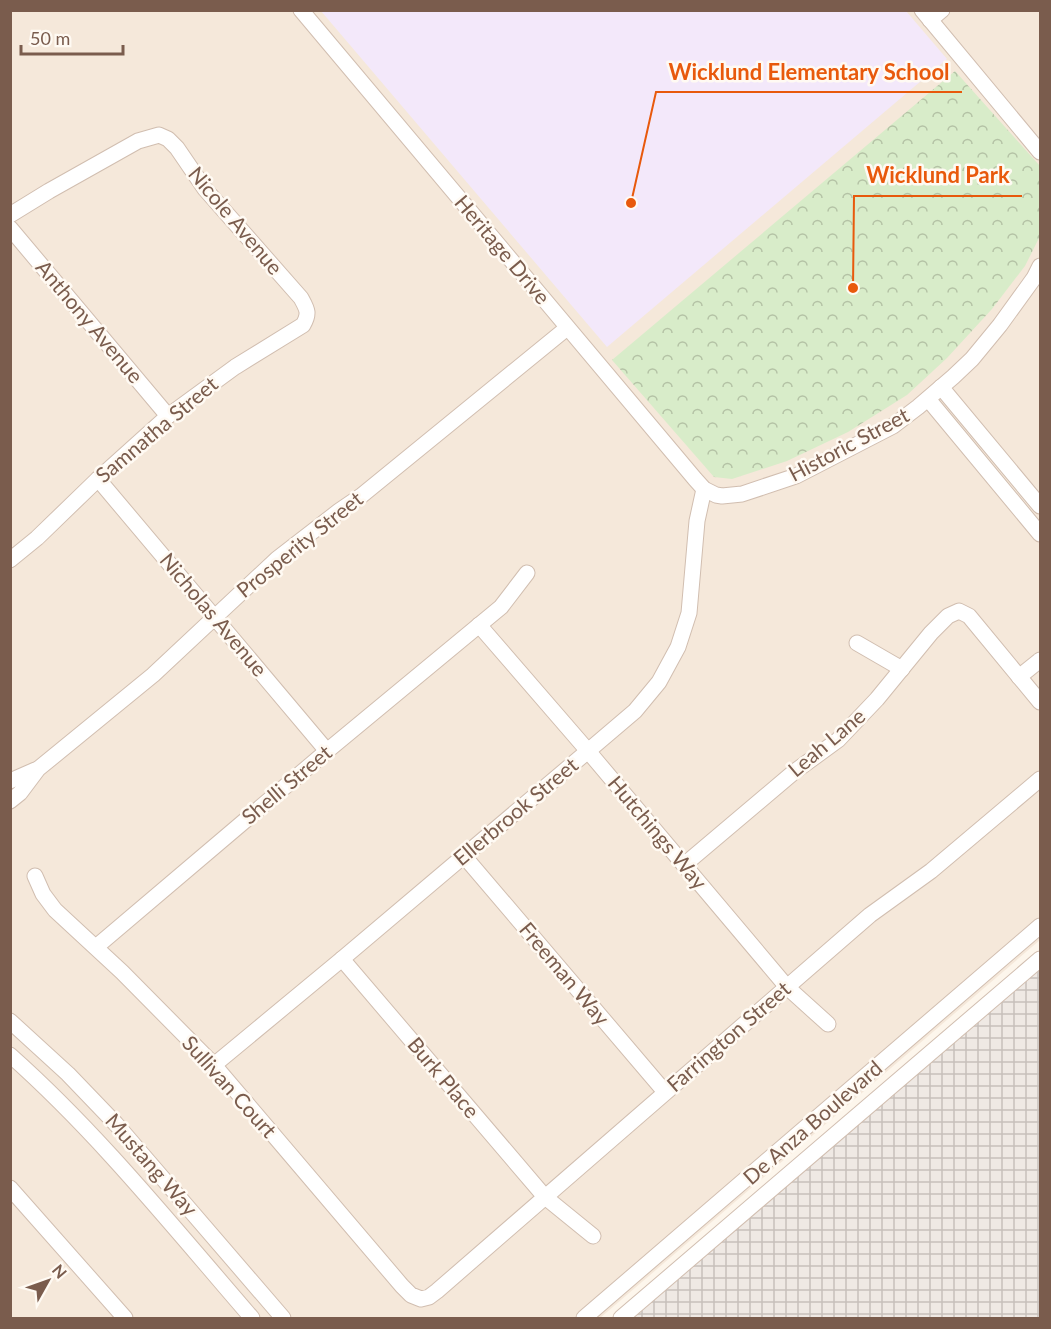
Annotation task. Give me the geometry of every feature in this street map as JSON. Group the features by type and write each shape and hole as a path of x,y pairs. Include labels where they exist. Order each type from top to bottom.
{"street":[{"name":"Heritage Drive","path":"301,10 704,489"},
{"path":"932,14 1041,152"},
{"name":"Nicole Avenue","path":"10,215 138,141 159,135 168,139 177,148 205,189 301,298 308,311"},
{"name":"Anthony Avenue","path":"10,228 168,417"},
{"name":"Historic Street","path":"704,489 722,496 742,494 796,477 893,426 928,399 972,359 993,334 1041,266"},
{"name":"Samnatha Street","path":"10,560 168,417 235,367 303,325 308,318 308,311"},
{"name":"Prosperity Street","path":"10,801 38,769 153,675 277,559 361,496 567,328"},
{"path":"941,387 1041,506"},
{"path":"928,399 1041,534"},
{"name":"Nicholas Avenue","path":"99,479 327,752"},
{"name":"Ellerbrook Street","path":"214,1065 588,751 634,711 659,682 678,647 689,612 697,521 704,489"},
{"name":"Shelli Street","path":"96,947 501,607 527,573"},
{"name":"Leah Lane","path":"684,865 794,772 838,740 877,699 948,616 959,611 969,616 1019,677"},
{"name":"Hutchings Way","path":"479,625 787,987 828,1024"},
{"path":"857,644 902,669"},
{"path":"1041,660 1019,677 1041,702"},
{"name":"Prosperity Street","path":"10,781 38,769"},
{"name":"Farrington Street","path":"421,1299 437,1291 870,915 931,871 1041,779"},
{"name":"Freeman Way","path":"464,855 665,1092"},
{"name":"Sullivan Court","path":"35,876 55,910 96,947 214,1065 388,1270 411,1295 421,1299"},
{"name":"De Anza Boulevard","path":"584,1318 1041,926"},
{"name":"De Anza Boulevard","path":"621,1318 1041,958"},
{"name":"Burk Place","path":"342,959 544,1197 592,1236"},
{"name":"Mustang Way","path":"10,1020 68,1074 116,1124 283,1318"},
{"name":"Mustang Way","path":"10,1055 34,1076 93,1137 252,1318"},
{"path":"10,1188 125,1318"}],"shaded area":[{"path":"10,11 1040,11 1040,940 600,1318 11,1318"},
{"path":"321,11 906,11 947,59 607,347"},
{"path":"1040,964 1040,1318 625,1318"}],"green space":[{"path":"955,71 1040,166 1040,236 1025,266 992,309 947,358 907,395 848,432 787,461 732,479 714,477 612,360"}],"place":[{"name":"Wicklund Elementary School","path":"631,203"},
{"name":"Wicklund Park","path":"853,288"}]}
